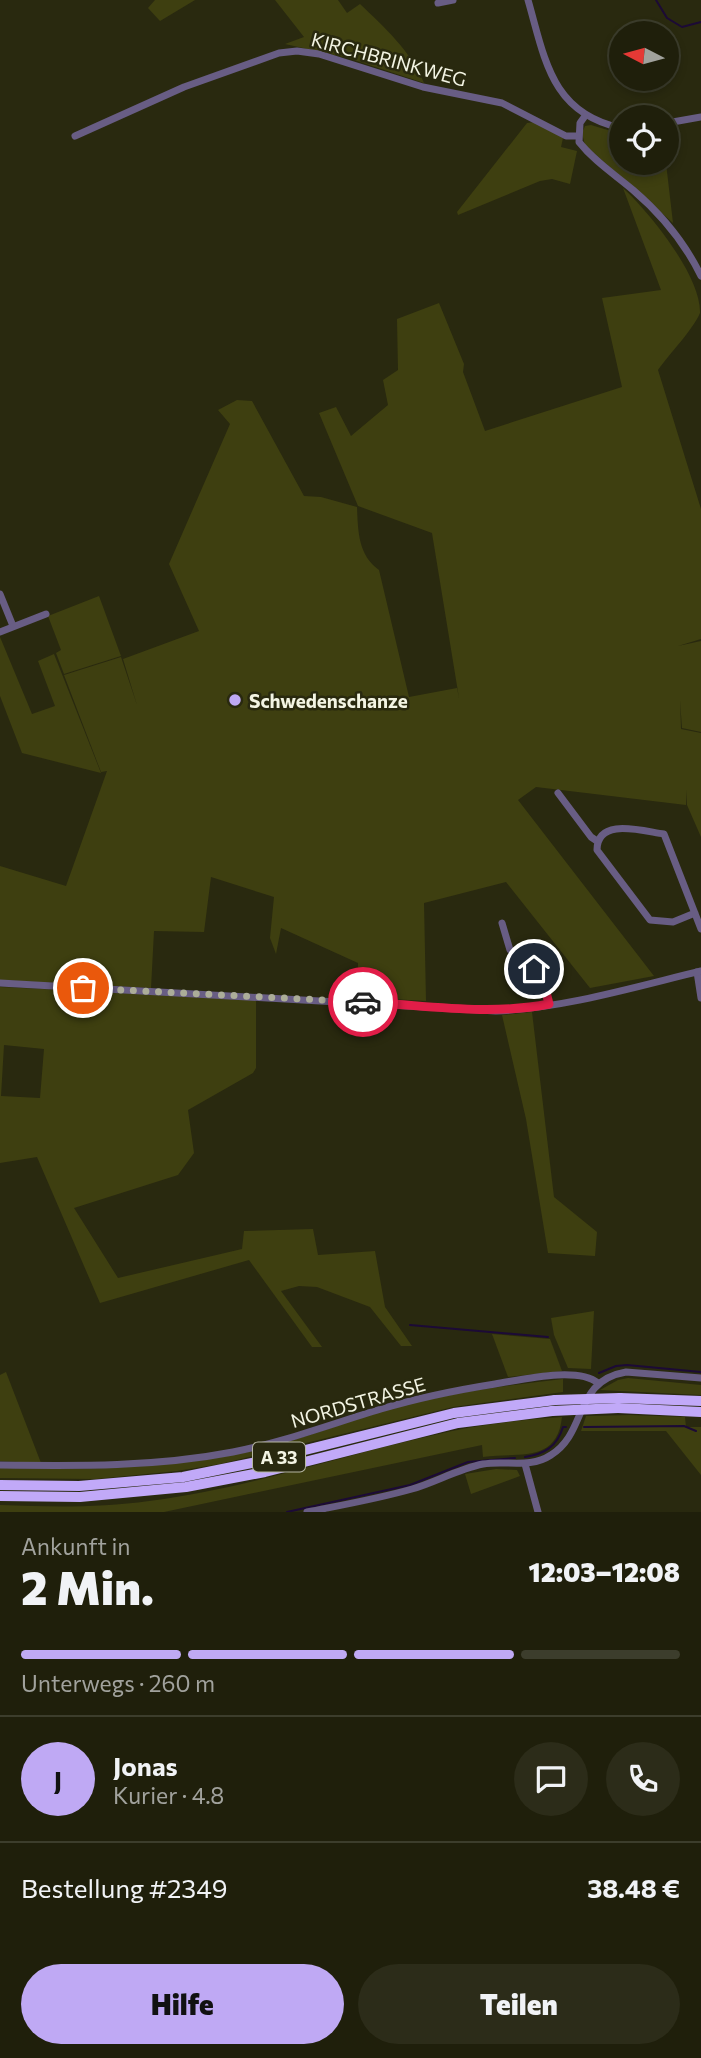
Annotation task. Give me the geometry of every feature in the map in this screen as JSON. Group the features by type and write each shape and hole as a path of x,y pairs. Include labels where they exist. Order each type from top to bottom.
{"highway":[{"name":"A 33","path":"0,1485 79,1486 183,1477 261,1461 454,1413 555,1400 619,1403 701,1412"},
{"name":"A 33","path":"0,1496 80,1497 186,1487 265,1472 458,1423 619,1403 701,1401"}],"street":[{"path":"438,3 453,0"},
{"path":"528,0 552,78 570,103 585,116 609,124"},
{"name":"KIRCHBRINKWEG","path":"75,136 184,87 279,53 297,51 319,54 423,87 502,103 566,136 578,136"},
{"path":"585,116 580,123 579,142 597,161 656,211 675,233 701,276"},
{"path":"679,121 701,117"},
{"path":"0,594 13,626"},
{"path":"0,632 46,614"},
{"path":"558,793 591,837 597,841"},
{"path":"695,913 673,922 650,920 597,850 597,841 602,833 612,828 664,834 695,913 701,929"},
{"path":"502,923 510,950 525,958 543,980 549,1004"},
{"path":"0,983 496,1011 520,1010 699,971 701,998"},
{"path":"307,1512 412,1489 471,1467 498,1463 525,1464 550,1457 573,1430 582,1404 598,1383 616,1374 626,1372 701,1378"},
{"name":"NORDSTRASSE","path":"0,1465 72,1467 147,1464 276,1443 380,1409 466,1389 567,1375 590,1377 598,1383"},
{"path":"525,1464 538,1512"}],"shaded area":[{"path":"155,0 195,0 160,21 148,8"},
{"path":"275,0 338,0 347,13 360,4 404,50 424,83 348,58 285,44 304,37"},
{"path":"535,122 563,138 561,147 577,151 570,184 552,179 540,181 458,215 457,212 527,123"},
{"path":"585,126 609,130 609,166 585,145 582,133"},
{"path":"619,175 667,175 673,223"},
{"path":"623,188 659,228 683,263 698,298 700,313 658,370 701,509 701,639 678,646 701,641 701,732 682,728 680,700 681,729 701,733 701,837 687,805 687,790 686,805 536,787 518,800 654,976 590,988 506,882 424,903 426,1001 357,997 358,963 281,928 276,954 270,938 274,897 211,877 204,932 154,931 151,988 0,980 0,866 66,886 107,771 101,772 64,675 121,657 137,705 123,659 199,631 169,564 230,424 218,410 237,400 252,401 304,496 321,497 357,507 363,550 379,570 409,697 457,688 459,698 432,533 358,506 319,413 336,407 351,436 388,405 383,380 398,370 397,319 439,303 464,364 463,372 485,431 622,387 602,298 661,290"},
{"path":"99,596 121,656 64,674 56,653 61,650 48,616"},
{"path":"0,637 32,714 55,706 38,661 54,654 101,773 22,753 0,696"},
{"path":"0,987 256,999 256,1068 253,1073 188,1110 194,1153 178,1175 74,1208 118,1278 242,1249 244,1231 313,1229 318,1255 375,1251 385,1307 412,1346 401,1346 370,1307 317,1287 299,1286 281,1291 322,1347 312,1347 249,1260 100,1303 37,1157 0,1163","holes":["4,1045 44,1049 40,1098 1,1096"]},
{"path":"532,1012 554,1197 597,1232 595,1256 548,1253 526,1119 502,1015"},
{"path":"594,1311 591,1369 568,1368 554,1335 551,1318"},
{"path":"492,1334 550,1339 562,1371 508,1377"},
{"path":"6,1372 41,1463 0,1461 0,1375"},
{"path":"628,1378 701,1385 701,1395 600,1390 618,1380"},
{"path":"563,1379 563,1392 453,1407 220,1464 96,1479 0,1478 0,1468 116,1468 233,1455 425,1400"},
{"path":"586,1416 685,1417 686,1427 701,1427 701,1475 666,1431 581,1431"},
{"path":"562,1417 559,1432 552,1442 534,1453 483,1457 482,1445 164,1512 0,1512 0,1505 93,1506 185,1496 255,1481 446,1432"},
{"path":"496,1469 517,1470 520,1476 471,1494 465,1474"}],"waterway":[{"path":"656,0 667,18 682,27 701,22"},
{"path":"410,1325 548,1337"},
{"path":"599,1373 627,1365 701,1372"},
{"path":"584,1427 684,1426 696,1431"},
{"path":"525,1457 549,1448 557,1440 563,1427 566,1427"},
{"path":"287,1512 410,1485 468,1462 515,1458"}],"way so far":[{"path":"83,988 363,1002"}],"place":[{"name":"Schwedenschanze","path":"235,700"}],"route":[{"path":"363,1002 496,1011 520,1010 549,1004 543,980 534,969"}]}
